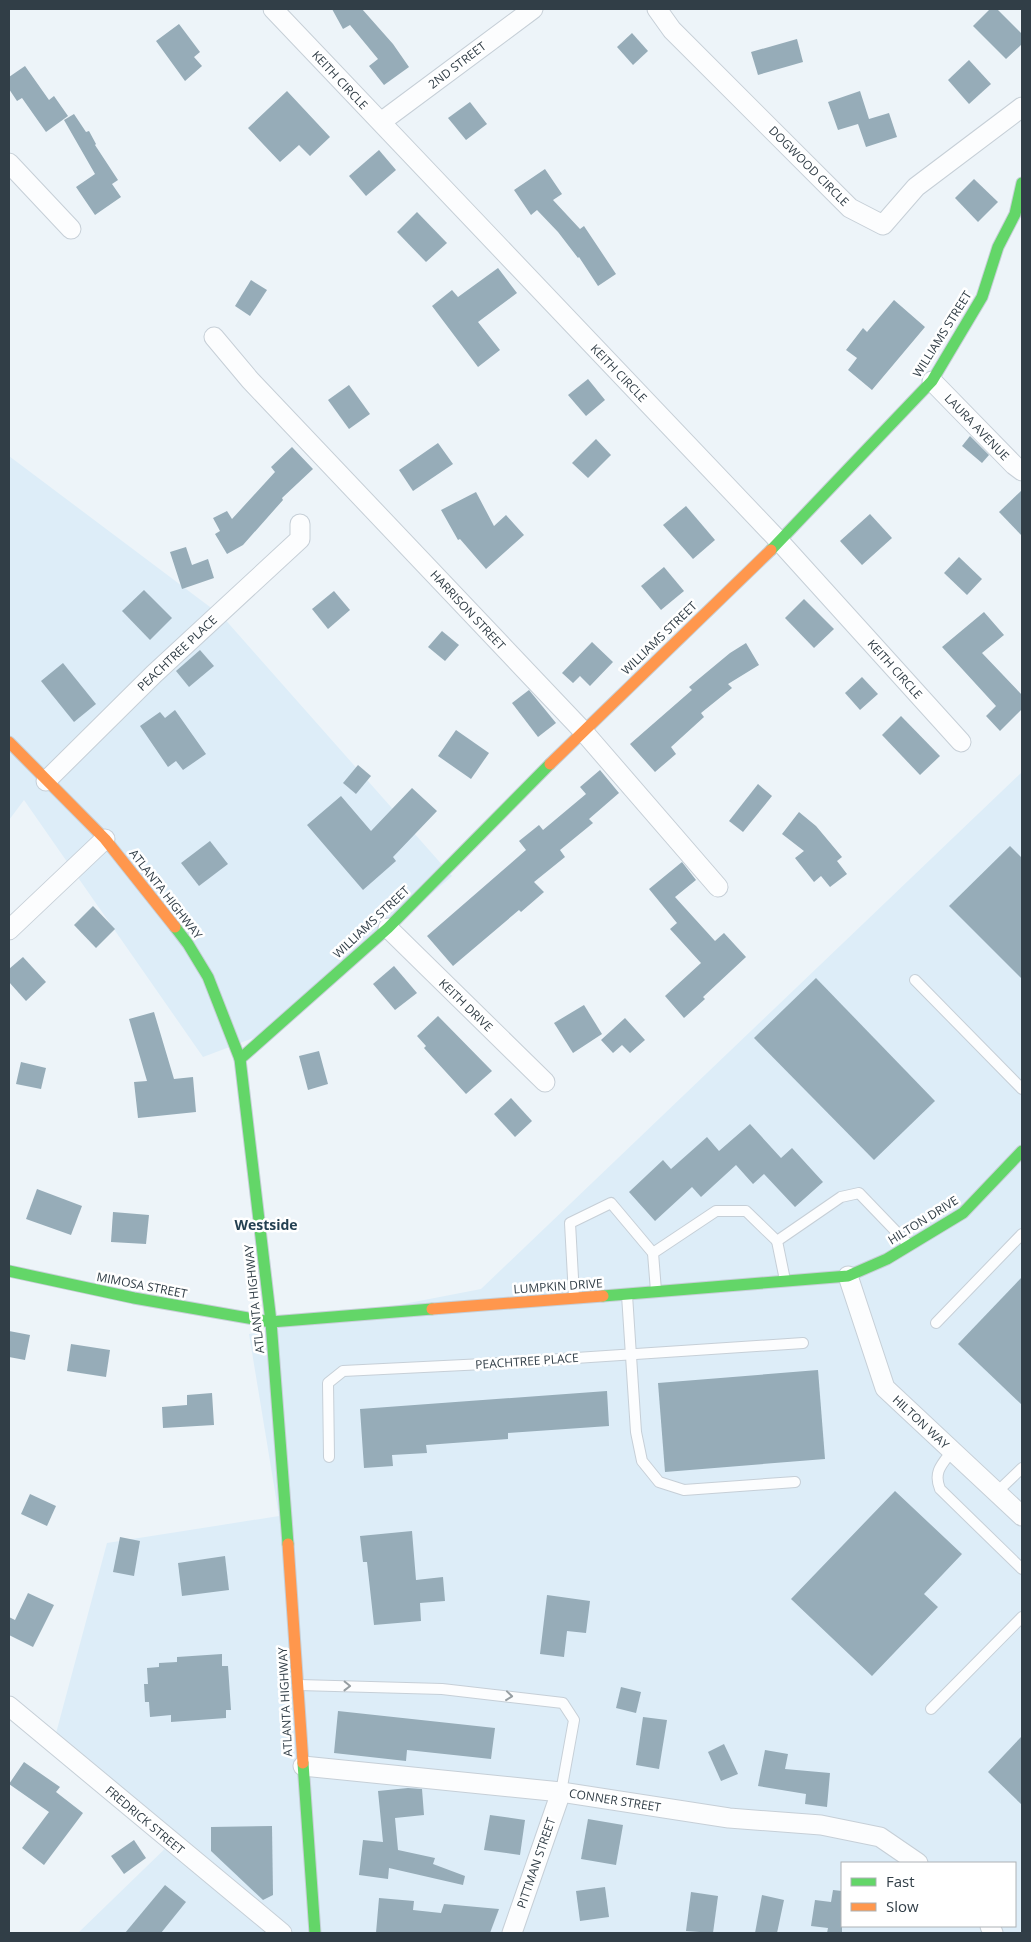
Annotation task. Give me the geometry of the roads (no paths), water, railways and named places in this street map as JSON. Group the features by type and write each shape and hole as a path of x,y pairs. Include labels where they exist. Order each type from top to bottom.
{"street":[{"name":"KEITH CIRCLE","path":"273,9 780,542 961,742"},
{"name":"2ND STREET","path":"381,122 533,9"},
{"name":"DOGWOOD CIRCLE","path":"657,9 672,30 850,208 882,225 916,187 1022,107"},
{"path":"9,164 71,229"},
{"name":"WILLIAMS STREET","path":"240,1059 388,928 582,731 780,542 932,381 982,297 998,247 1015,214 1022,183"},
{"name":"HARRISON STREET","path":"214,338 250,380 582,731 718,887"},
{"name":"LAURA AVENUE","path":"932,381 1022,471"},
{"name":"PEACHTREE PLACE","path":"46,780 154,674 300,539 300,524"},
{"name":"ATLANTA HIGHWAY","path":"9,742 105,839 188,944 208,977 240,1059 271,1322 285,1477 314,1933"},
{"path":"9,930 105,839"},
{"name":"KEITH DRIVE","path":"388,928 545,1082"},
{"name":"HILTON DRIVE","path":"848,1276 887,1259 964,1213 1022,1151"},
{"name":"MIMOSA STREET","path":"9,1270 134,1298 271,1322"},
{"name":"LUMPKIN DRIVE","path":"271,1322 848,1276"},
{"name":"HILTON WAY","path":"848,1276 885,1388 1022,1516"},
{"name":"FREDRICK STREET","path":"9,1706 282,1933"},
{"name":"CONNER STREET","path":"303,1766 561,1792 729,1818 821,1825 880,1838 916,1862"},
{"name":"PITTMAN STREET","path":"512,1933 561,1792"}],"lane":[{"path":"915,980 1022,1089"},
{"path":"777,1241 841,1197 859,1193 909,1245"},
{"path":"574,1298 570,1223 611,1203 652,1253 656,1292"},
{"path":"652,1253 716,1211 746,1211 777,1241 785,1281"},
{"path":"936,1323 1022,1234"},
{"path":"627,1294 636,1432 642,1460 659,1482 684,1490 795,1482"},
{"name":"PEACHTREE PLACE","path":"329,1457 328,1383 343,1371 803,1343"},
{"path":"952,1451 939,1469 936,1480 940,1489 1022,1570"},
{"path":"997,1492 1022,1468"},
{"path":"931,1709 1022,1617"},
{"path":"298,1685 442,1689 563,1703 574,1720 561,1792"}],"district":[{"name":"Westside","path":"266,1224"}]}
